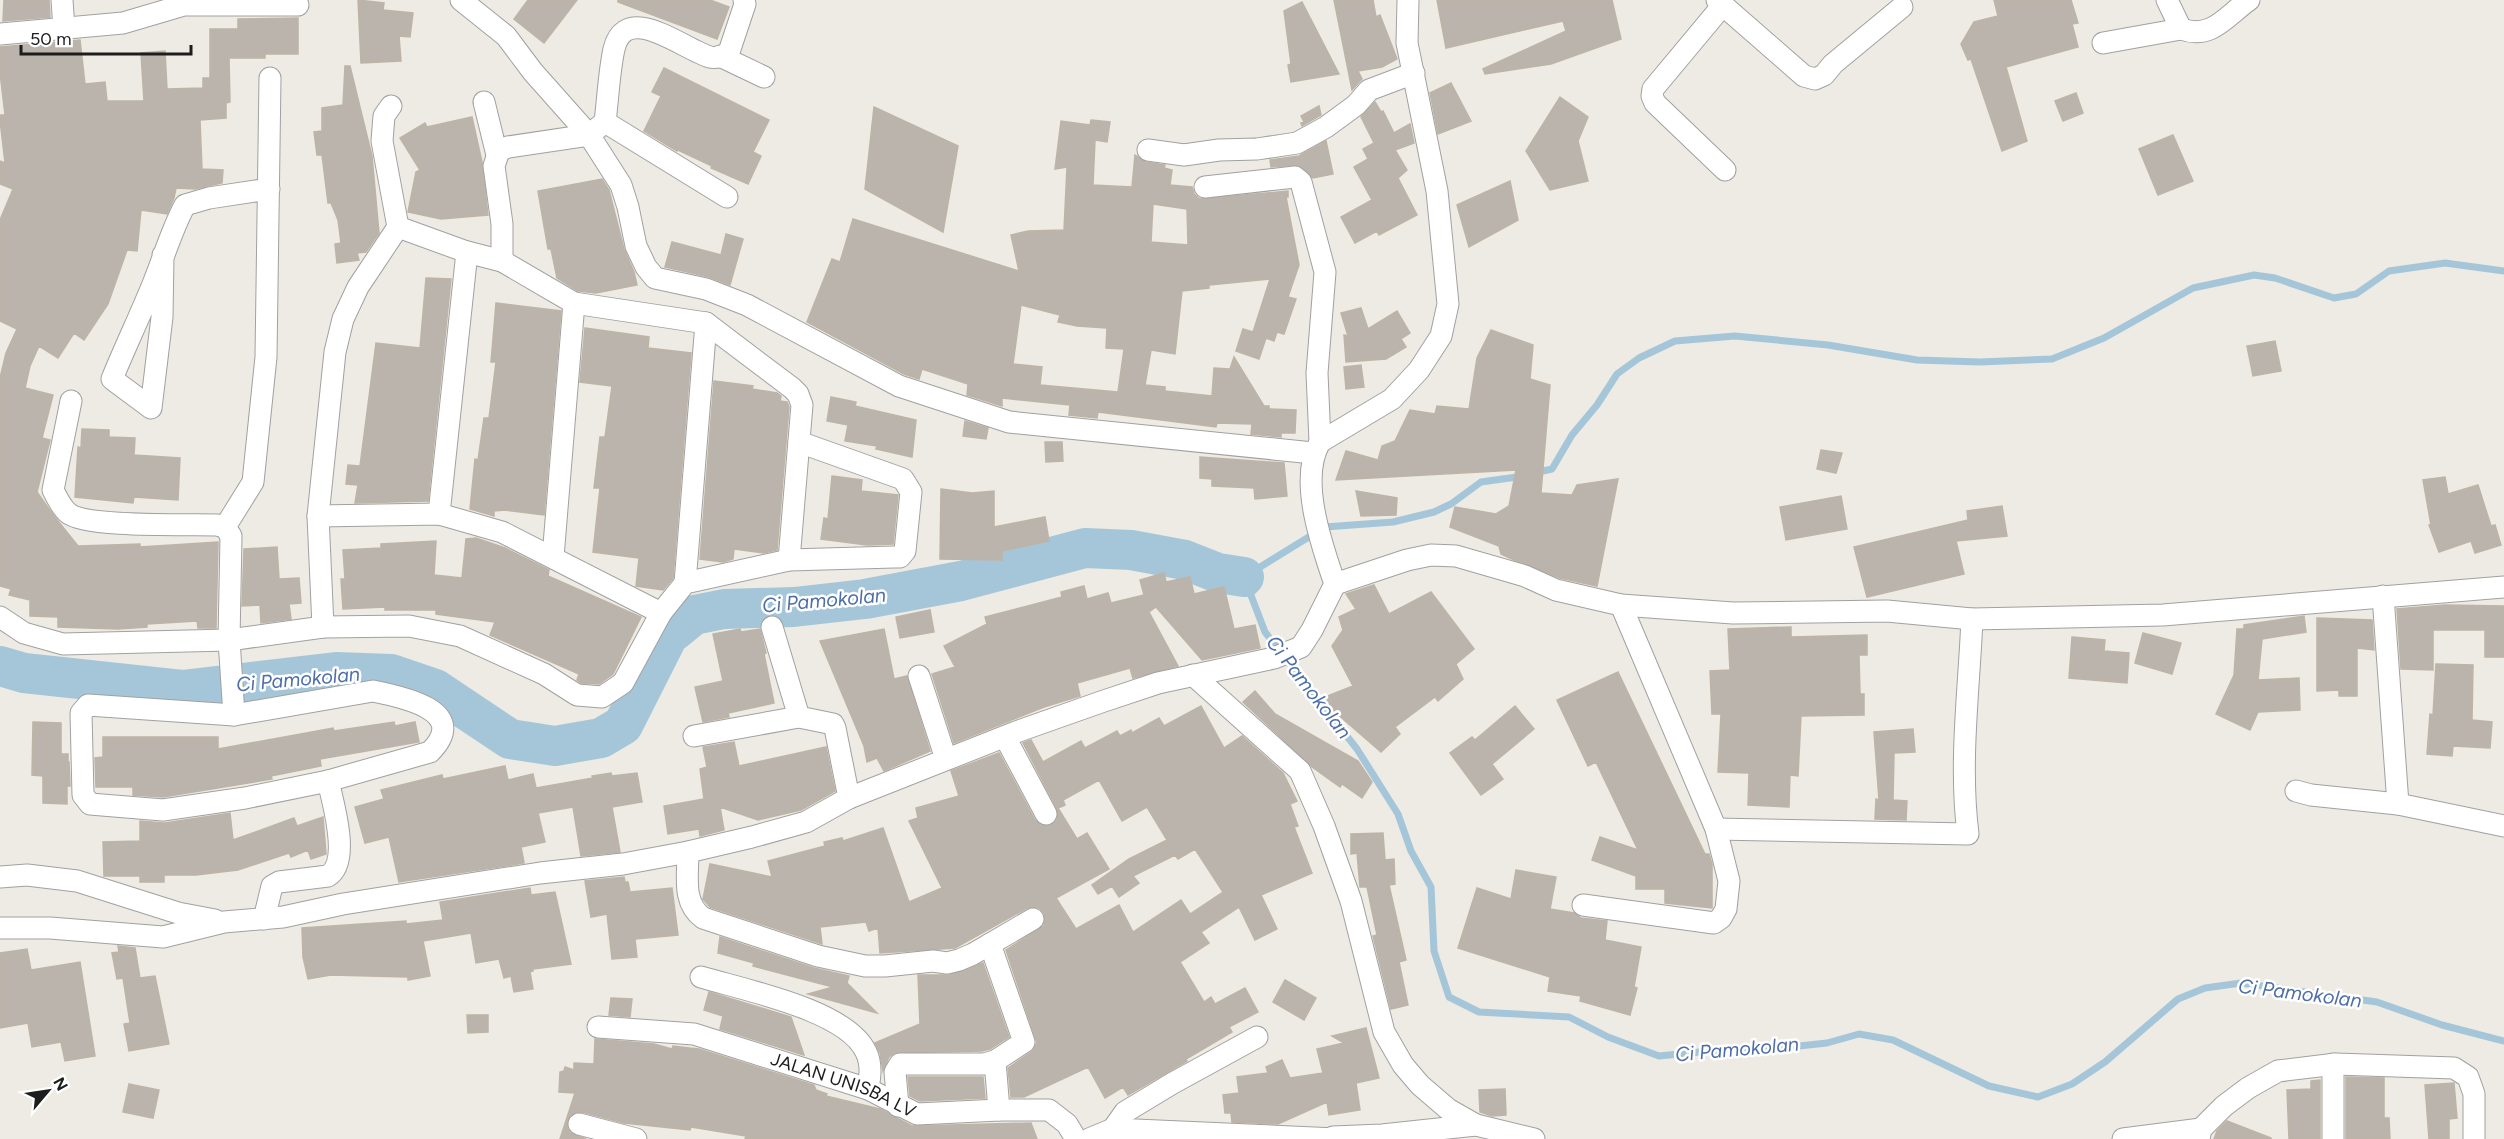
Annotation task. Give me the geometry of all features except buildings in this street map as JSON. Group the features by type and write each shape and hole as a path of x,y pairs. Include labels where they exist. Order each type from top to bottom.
{"street":[{"path":"62,0 64,29"},
{"path":"461,0 506,36 533,72 597,129 727,197"},
{"path":"744,0 745,4 728,55 712,58 643,25 629,27 620,35 614,47 597,129 621,185 636,246 646,267 655,278 706,289 747,304 899,386 1009,422 1317,448 1392,399 1419,370 1441,336 1448,304 1437,191 1407,43 1408,0"},
{"path":"2167,0 2181,29"},
{"path":"2103,43 2181,29 2208,32 2249,0"},
{"path":"1725,170 1655,103 1652,96 1653,89 1720,3 1804,76 1815,79 1904,2"},
{"path":"0,34 123,23 167,5 298,5"},
{"path":"720,56 764,78"},
{"path":"1148,150 1184,156 1219,150 1257,149 1297,143 1326,127 1356,105 1369,90 1414,73"},
{"path":"225,527 253,482 266,357 270,78"},
{"path":"484,102 497,155"},
{"path":"323,627 318,516 335,352 343,319 358,287 398,227 382,141 384,116 391,106"},
{"path":"502,261 502,224 494,166 499,151 508,147 597,129"},
{"path":"0,928 50,928 163,937 224,922 283,917 343,904 540,873 623,864 688,852 806,822 849,798 946,759 1101,702 1193,675 1274,658 1301,647 1335,584 1318,525 1311,475 1317,448 1317,373 1325,272 1301,182 1295,177 1205,187"},
{"path":"163,255 162,317 151,408 112,379 154,282 163,255 171,232 185,205 209,198 269,189"},
{"path":"398,227 467,252 502,261 574,303 706,323 798,394 802,405 789,560"},
{"path":"439,514 467,252"},
{"path":"553,557 574,303"},
{"path":"0,617 24,633 63,644 229,640 323,627 409,626 460,636 544,674 578,694 602,697 623,683 660,613 685,583 706,323"},
{"path":"71,401 53,490 59,503 69,515 96,522 217,525 225,527 231,536 229,640 234,707"},
{"path":"685,583 789,560 900,557 905,551 911,492 903,479 799,442"},
{"path":"318,516 439,514 502,532 660,613"},
{"path":"1335,584 1415,558 1431,555 1456,556 1524,576 1556,590 1621,605 1733,613 1887,611 1972,619 2163,615 2504,587"},
{"path":"2383,596 2398,804"},
{"path":"1583,905 1714,923 1722,918 1726,909 1730,880 1716,829 1621,605"},
{"path":"1716,829 1968,834 1965,809 1965,766 1972,619"},
{"path":"772,627 799,717"},
{"path":"1193,675 1300,771 1324,826 1351,901 1384,1032 1403,1065 1420,1085 1448,1110 1476,1125 1534,1139"},
{"path":"919,676 946,759"},
{"path":"373,691 401,696 429,707 441,720 442,737 430,752 328,781 245,798 163,810 90,804 83,795 81,713 88,705 234,707 373,691"},
{"path":"694,736 799,717 833,724 849,798"},
{"path":"1005,737 1046,814"},
{"path":"264,919 272,886 279,882 328,876 335,872 338,864 339,836 328,781"},
{"path":"2296,791 2311,795 2398,804 2504,826"},
{"path":"688,852 688,900 693,911 703,918 808,953 865,966 947,963 973,954 1033,919"},
{"path":"0,877 27,875 77,881 178,913 224,922"},
{"path":"898,1106 895,1072 900,1064 984,1064 995,1061 1024,1042 990,944"},
{"path":"701,977 814,1012 840,1024 855,1035 867,1053 870,1071 868,1089"},
{"name":"JALAN UNISBA LV","path":"598,1027 694,1034 868,1089 917,1114 1049,1110 1067,1124 1076,1139"},
{"path":"1113,1129 1125,1112 1257,1037"},
{"path":"995,1061 999,1110"},
{"path":"2333,1064 2334,1139"},
{"path":"2123,1139 2200,1134 2224,1106 2248,1088 2278,1071 2333,1064 2454,1068 2468,1077 2474,1094 2474,1139"},
{"path":"579,1124 636,1139"},
{"path":"1089,1139 1113,1129 1335,1138 1476,1125"}],"waterway":[{"path":"1534,473 1552,469 1572,435 1597,405 1617,374 1639,358 1675,341 1735,336 1828,345 1917,360 1980,362 2052,359 2104,338 2193,288 2254,275 2275,278 2334,298 2356,294 2389,271 2445,263 2504,271"},
{"name":"Ci Pamokolan","path":"1524,476 1481,482 1451,504 1434,512 1393,522 1325,527 1244,577 1265,632 1357,749 1398,814 1411,851 1431,887 1434,951 1449,997 1479,1012 1569,1017 1608,1037 1659,1056 1827,1043 1859,1034 1893,1040 1989,1086 2038,1097 2072,1084 2105,1062 2178,999 2205,988 2241,983 2377,1002 2442,1025 2504,1041"},
{"name":"Ci Pamokolan","path":"0,666 24,673 182,690 336,672 391,674 435,689 510,739 555,746 601,738 623,725 668,636 694,615 724,609 794,607 865,599 961,581 1085,548 1131,550 1185,560 1218,573 1244,577"}]}
